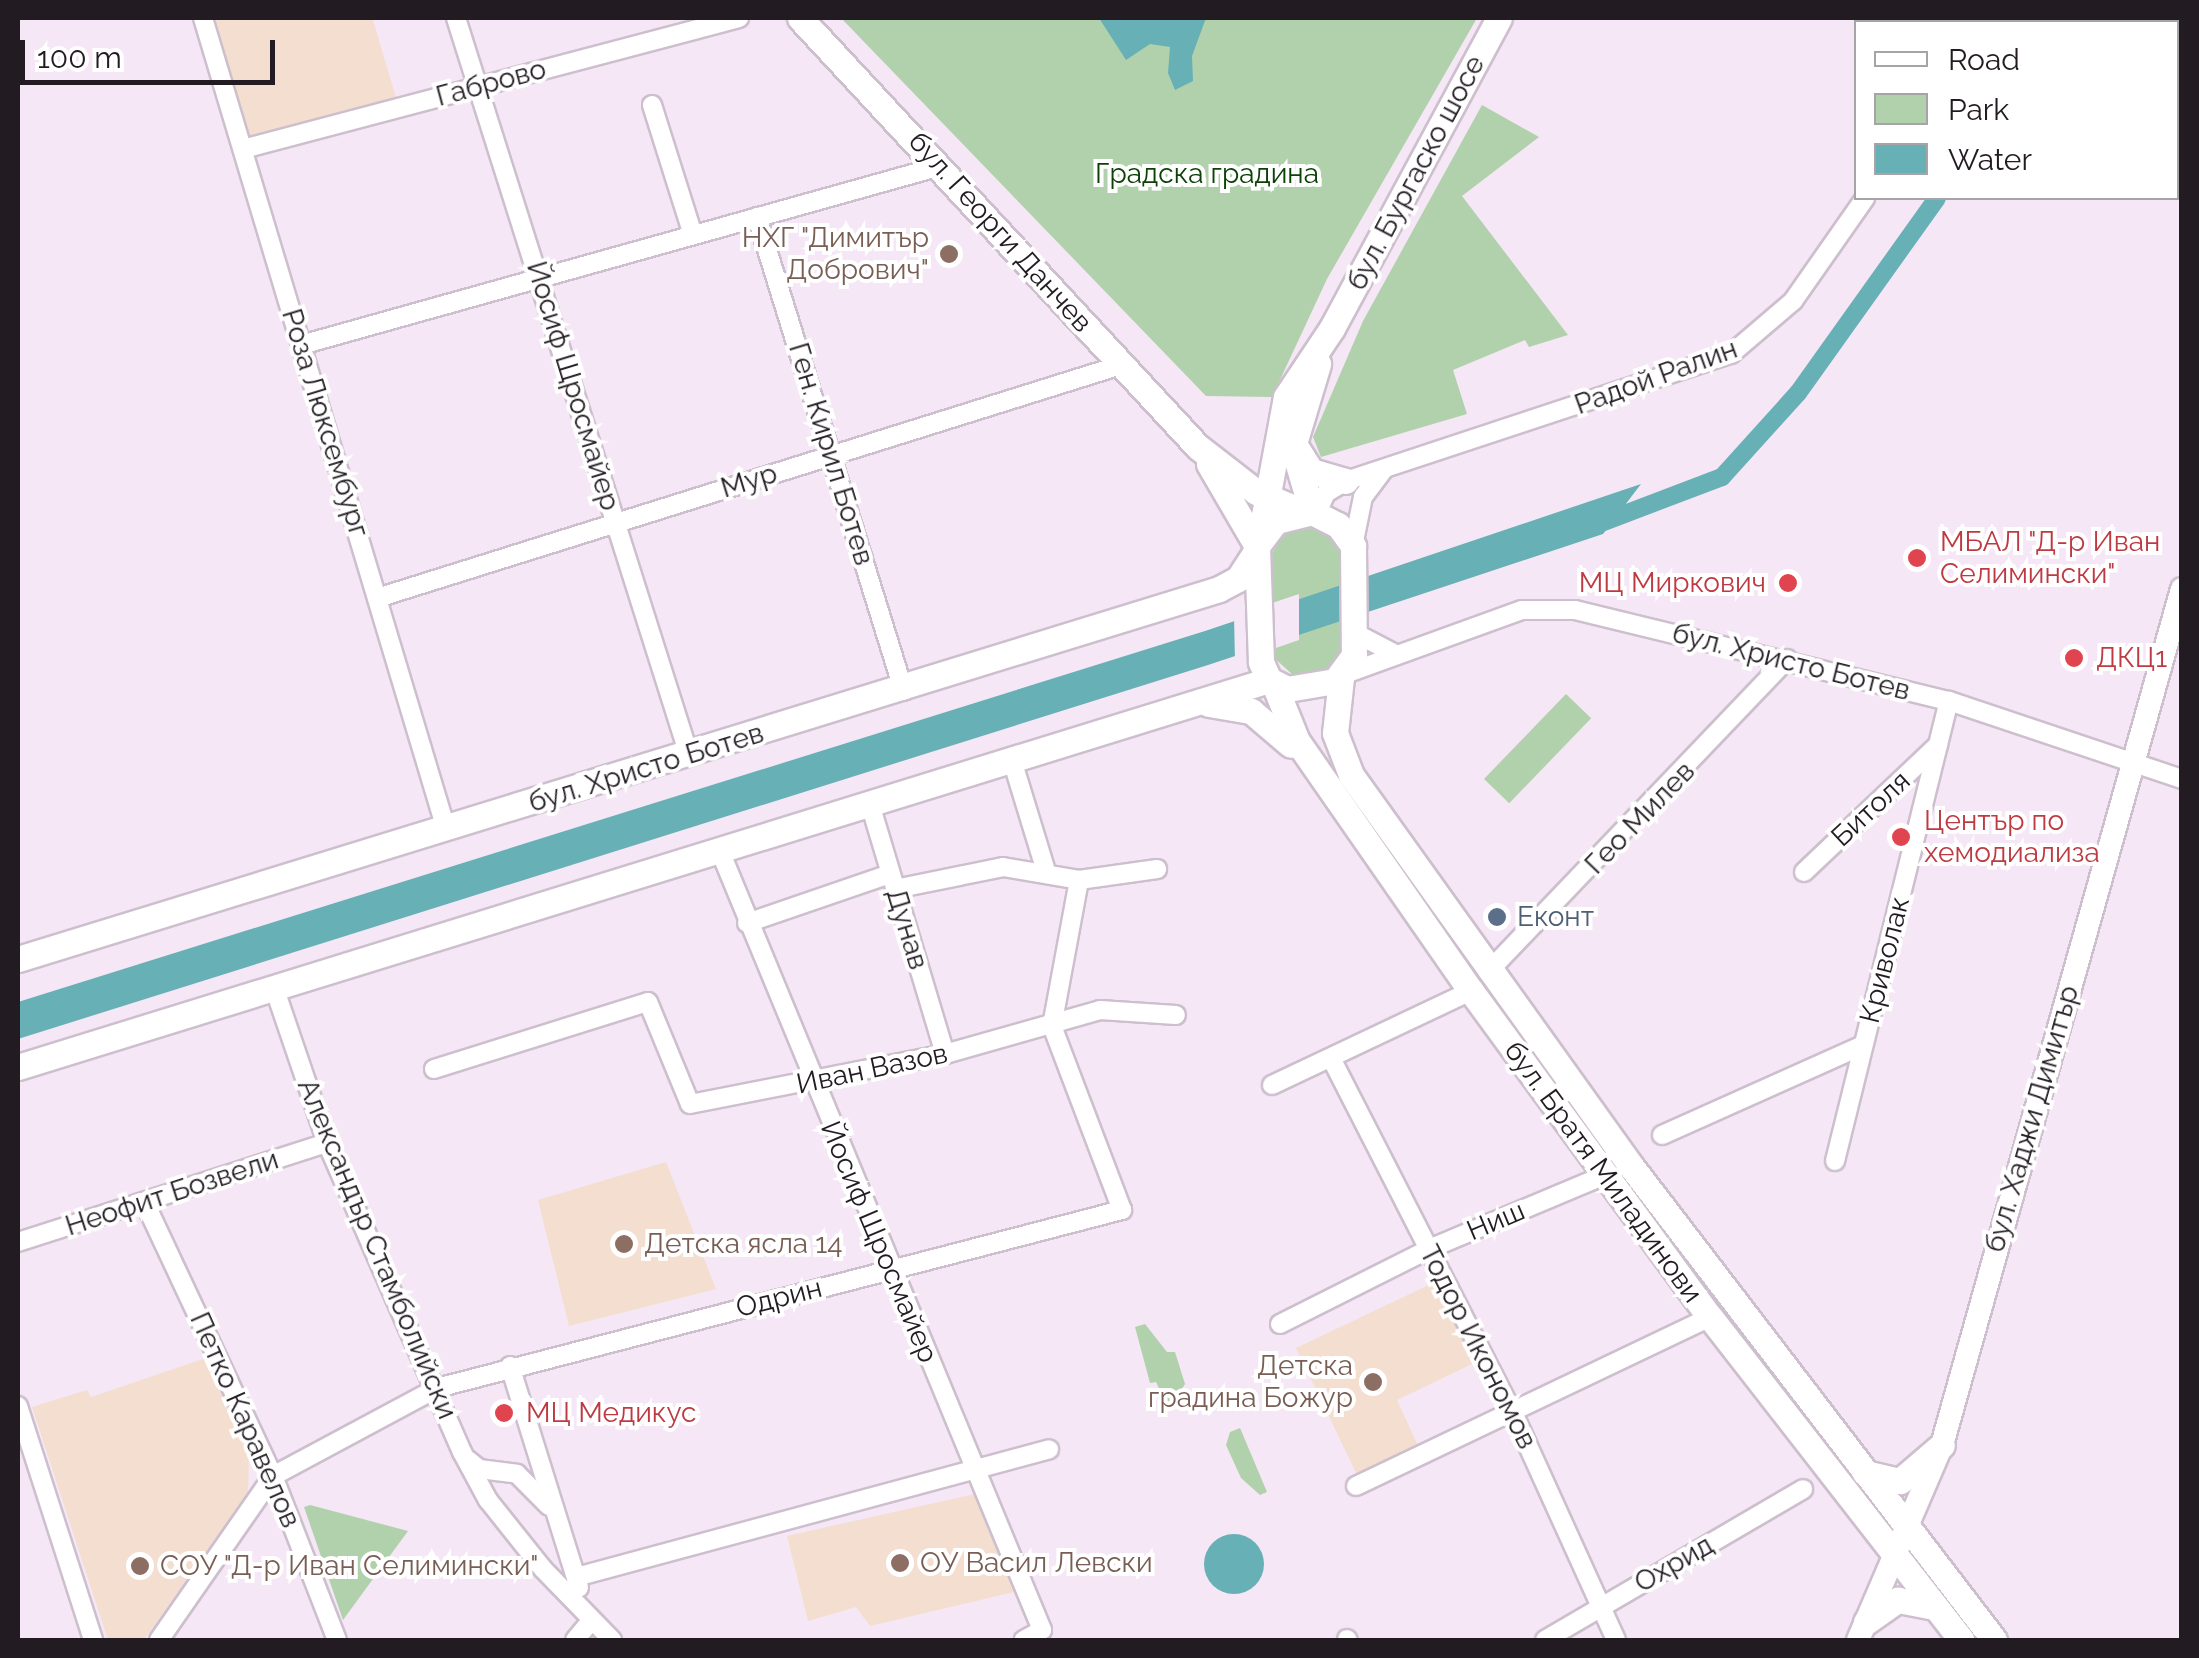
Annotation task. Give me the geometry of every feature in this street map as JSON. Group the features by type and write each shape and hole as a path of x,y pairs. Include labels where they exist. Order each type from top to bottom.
{"main road":[{"name":"бул. Георги Данчев","path":"800,18 1198,447 1264,496 1311,512"},
{"name":"бул. Бургаско шосе","path":"1258,604 1258,544 1264,496 1286,397 1332,328 1499,18"},
{"name":"бул. Бургаско шосе","path":"1311,512 1294,464 1294,437 1332,328"},
{"path":"1294,437 1311,471 1346,480"},
{"name":"бул. Георги Данчев","path":"1198,447 1258,544"},
{"path":"1225,468 1246,471 1271,456"},
{"path":"1311,512 1353,546"},
{"name":"бул. Христо Ботев","path":"18,959 904,691 1226,586 1283,518 1311,512"},
{"name":"бул. Братя Миладинови","path":"1353,546 1355,630 1334,721 1346,766 1479,982 1605,1175 1961,1640"},
{"name":"бул. Братя Миладинови","path":"1258,604 1268,674 1288,724 1316,770 1994,1640"},
{"path":"18,1067 1180,708 1268,674 1304,690 1343,676"},
{"path":"1180,708 1220,704 1251,711 1316,770"},
{"path":"1865,1472 1900,1481 1942,1445"},
{"path":"1862,1631 1898,1600 1935,1607"}],"street":[{"name":"Роза Люксембург","path":"203,18 446,829"},
{"name":"Йосиф Щросмайер","path":"456,18 689,756"},
{"name":"Габрово","path":"243,149 739,18"},
{"path":"652,105 692,235"},
{"path":"301,345 941,166"},
{"name":"Радой Ралин","path":"1346,480 1732,354 1792,302 1865,200"},
{"name":"Ген. Кирил Ботев","path":"757,217 904,691"},
{"name":"Мур","path":"377,598 1122,365"},
{"path":"1353,546 1363,497 1384,469"},
{"path":"1311,512 1326,493 1346,480"},
{"name":"бул. Хаджи Димитър","path":"1862,1631 1909,1530 1942,1445 2182,589"},
{"name":"бул. Христо Ботев","path":"1343,676 1397,654 1544,608 1787,658 1949,702 2182,779"},
{"path":"1355,630 1397,654"},
{"name":"Гео Милев","path":"1272,1086 1479,982 1787,658"},
{"name":"Криволак","path":"1835,1161 1949,702"},
{"name":"Битоля","path":"1804,872 1939,745"},
{"path":"1012,760 1046,871"},
{"name":"Дунав","path":"870,804 946,1054"},
{"name":"Йосиф Щросмайер","path":"720,851 1042,1630 1024,1640"},
{"path":"747,923 892,881 1003,867 1046,871 1078,880 1157,868"},
{"path":"1052,1026 1078,880"},
{"name":"Александър Стамболийски","path":"275,990 327,1143 462,1452 488,1500 590,1622 612,1640"},
{"name":"Иван Вазов","path":"434,1069 648,1002 690,1104 814,1084 946,1054 1100,1010 1176,1016"},
{"name":"Одрин","path":"273,1476 437,1388 1122,1210 1052,1026"},
{"path":"1662,1135 1863,1045"},
{"name":"Тодор Икономов","path":"1331,1058 1514,1415 1616,1640"},
{"name":"Неофит Бозвели","path":"18,1242 327,1143"},
{"name":"Ниш","path":"1280,1324 1430,1250 1605,1175"},
{"name":"Петко Каравелов","path":"145,1203 273,1476 337,1640"},
{"path":"1356,1486 1514,1415 1710,1317"},
{"path":"510,1366 590,1622 575,1640"},
{"path":"19,1410 93,1640"},
{"path":"576,1577 1049,1449"},
{"path":"462,1452 479,1469 526,1480 556,1514"},
{"path":"158,1640 273,1476"},
{"name":"Охрид","path":"1546,1640 1803,1489"}],"shaded area":[{"path":"203,18 379,18 373,20 399,108 243,149"},
{"name":"Детска ясла 14","path":"666,1162 716,1289 569,1326 538,1200"},
{"name":"Детска градина Божур","path":"1435,1282 1474,1363 1397,1400 1419,1448 1358,1477 1296,1348"},
{"name":"СОУ \"Д-р Иван Селимински\"","path":"206,1358 249,1456 248,1492 144,1640 108,1640 32,1407 87,1390 91,1397"},
{"name":"ОУ Васил Левски","path":"975,1494 1018,1591 870,1626 856,1607 808,1621 787,1536"}],"green space":[{"name":"Градска градина","path":"841,18 1477,18 1327,279 1272,397 1206,396"},
{"path":"1482,105 1539,137 1462,196 1568,335 1529,347 1525,340 1453,370 1467,414 1321,457 1313,437 1363,321"},
{"path":"1311,528 1329,535 1342,552 1343,647 1327,672 1294,676 1272,656 1269,558 1284,534"},
{"path":"1566,694 1591,718 1509,803 1484,779"},
{"path":"1145,1324 1167,1352 1175,1352 1185,1384 1173,1403 1167,1405 1156,1382 1150,1383 1135,1327"},
{"path":"1240,1428 1267,1492 1260,1495 1241,1478 1226,1445 1230,1432"},
{"path":"310,1505 408,1531 343,1620 304,1507"}],"water":[{"path":"1099,18 1206,18 1192,56 1193,81 1175,90 1168,73 1170,47 1150,44 1126,60"},
{"path":"1641,484 1603,534 1208,665 18,1039 18,1002 1205,631"},
{"path":"1234,1534 1255,1543 1264,1564 1255,1585 1234,1594 1213,1585 1204,1564 1213,1543"}],"pier":[{"path":"1299,594 1299,640 1235,662 1234,616"}],"waterway":[{"path":"1593,526 1722,477 1798,393 1936,200"}],"place":[{"name":"НХГ \"Димитър Добрович\"","path":"949,254"},
{"name":"МБАЛ \"Д-р Иван Селимински\"","path":"1917,558"},
{"name":"МЦ Миркович","path":"1788,583"},
{"name":"ДКЦ1","path":"2074,658"},
{"name":"Център по хемодиализа","path":"1901,837"},
{"name":"Еконт","path":"1497,917"},
{"name":"Детска ясла 14","path":"624,1244"},
{"name":"Детска градина Божур","path":"1373,1382"},
{"name":"МЦ Медикус","path":"504,1413"},
{"name":"ОУ Васил Левски","path":"900,1563"},
{"name":"СОУ \"Д-р Иван Селимински\"","path":"140,1566"}]}
